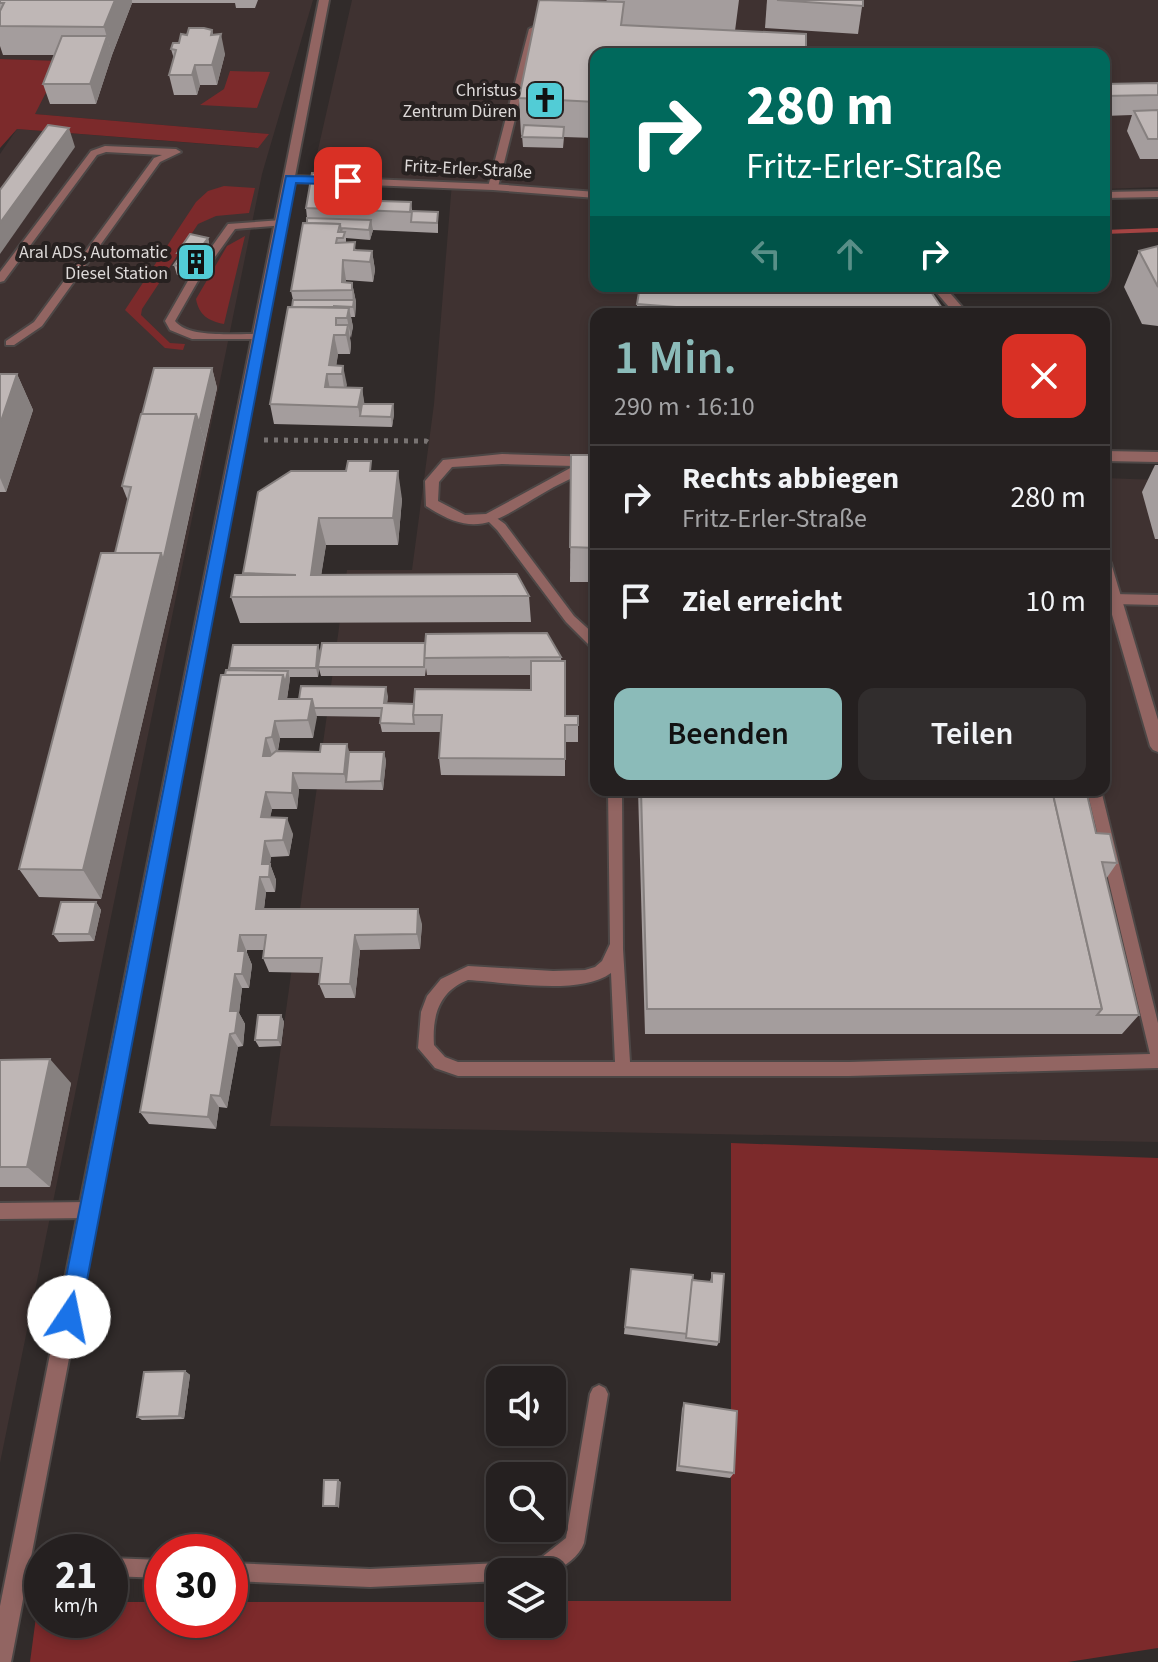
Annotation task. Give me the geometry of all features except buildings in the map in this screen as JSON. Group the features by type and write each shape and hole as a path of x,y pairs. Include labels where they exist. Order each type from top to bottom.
{"street":[{"path":"0,1662 324,0"},
{"name":"Fritz-Erler-Straße","path":"290,179 493,187 590,195"},
{"path":"1110,195 1158,194"},
{"path":"942,292 957,308"},
{"path":"1110,456 1158,457"},
{"path":"590,462 478,459 448,463 432,481 431,503 447,515 461,519 474,522 491,518 504,514 541,487 590,464"},
{"path":"1110,587 1158,746"}],"lane":[{"path":"493,187 533,29 561,20"},
{"path":"0,279 94,153 105,149 176,152 157,160 38,324 21,332 10,343"},
{"path":"208,259 232,226 282,223"},
{"path":"194,279 170,321 174,328 192,336 259,337"},
{"path":"491,518 570,619 590,638"},
{"path":"1113,599 1158,600"},
{"path":"615,796 623,1069"},
{"path":"1095,796 1158,1054"},
{"path":"617,944 612,962 595,974 574,977 468,973 452,977 431,1002 425,1031 426,1048 440,1063 458,1069 849,1069 1158,1061"},
{"path":"0,1211 89,1210"},
{"path":"562,1558 575,1543 599,1394"},
{"path":"18,1564 24,1564"},
{"path":"248,1573 370,1578 486,1573"}],"path":[{"path":"237,440 426,441 445,454 478,459"}],"shaded area":[{"path":"0,0 313,0 262,174 0,1463 0,154 17,129 257,148 267,134 34,114 61,61 0,59"},
{"path":"352,0 1158,0 1158,187 1110,189 1110,48 590,48 590,292 916,292 923,308 590,308 590,796 1110,796 1110,478 1158,480 1158,1142 270,1126 347,570 412,570 434,404 452,182 312,176"},
{"path":"0,59 62,61 35,114 269,134 258,148 17,129 0,148"},
{"path":"230,71 270,72 257,108 200,105 224,89"},
{"path":"224,186 255,188 249,213 216,216 198,224 142,309 141,315 170,343 185,344 183,350 165,348 125,310 196,202 208,191"},
{"path":"245,236 224,324 213,321 202,313 196,299 227,246"},
{"path":"731,1143 1158,1158 1158,1648 1068,1662 30,1662 33,1638 128,1638 128,1602 144,1602 144,1638 248,1638 248,1602 486,1602 486,1638 566,1638 566,1601 731,1601"}],"waterway":[{"path":"1110,232 1158,230"}],"place":[{"name":"Christus Zentrum Düren","path":"545,100"},
{"name":"Aral ADS, Automatic Diesel Station","path":"196,262"}],"route":[{"path":"69,1317 290,179 348,181"}]}
